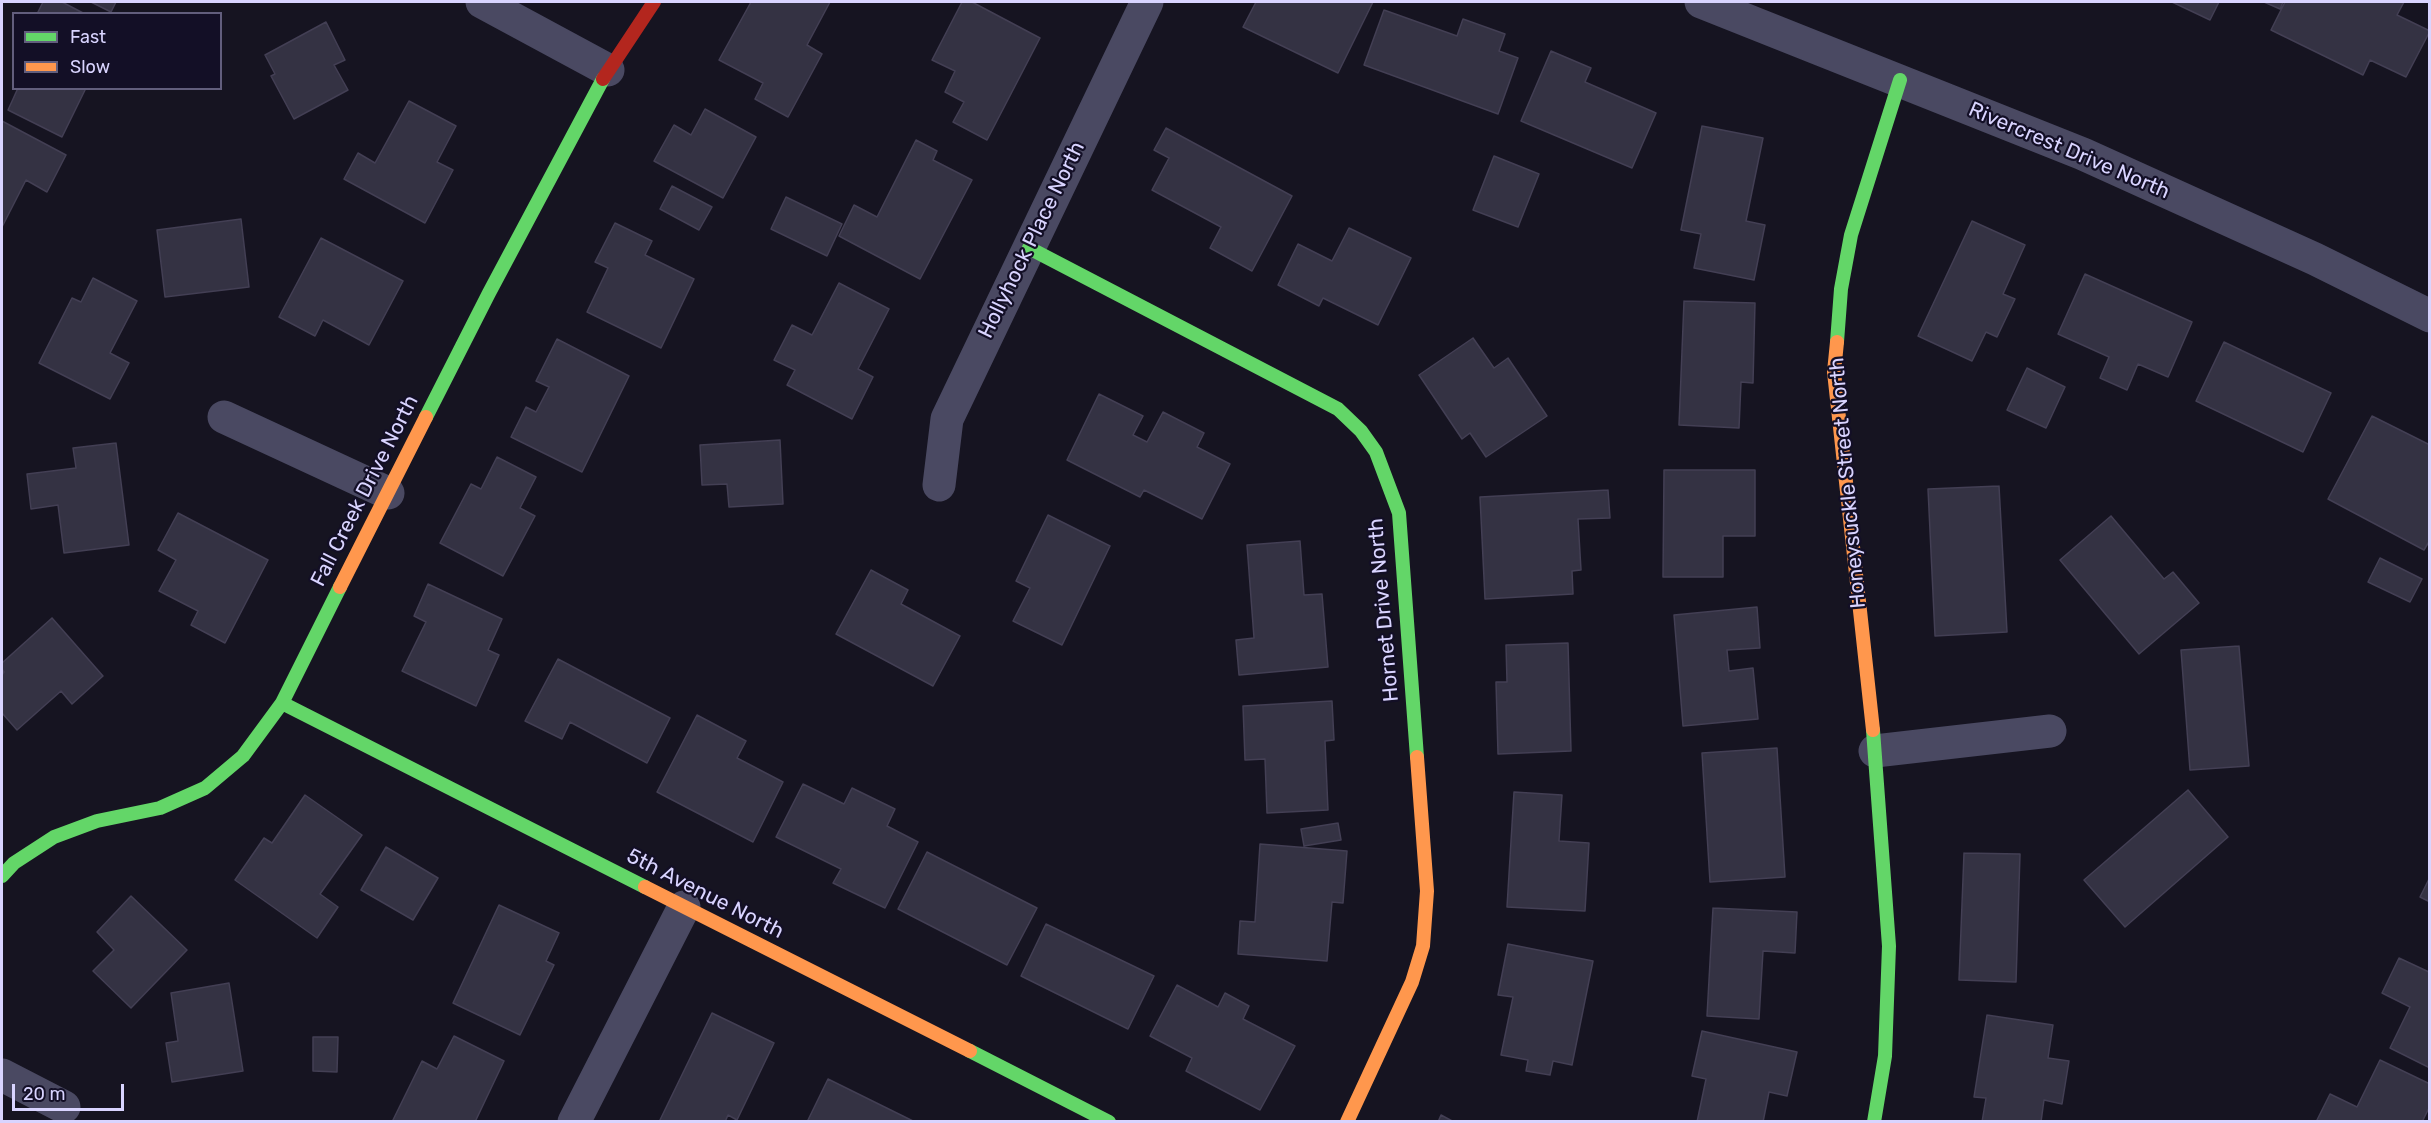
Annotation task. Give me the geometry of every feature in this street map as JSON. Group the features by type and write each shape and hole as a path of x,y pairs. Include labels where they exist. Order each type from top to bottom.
{"street":[{"path":"482,2 608,70"},
{"name":"Fall Creek Drive North","path":"2,876 14,863 54,837 97,821 160,808 205,788 243,756 282,703 489,293 608,70 654,2"},
{"name":"Hollyhock Place North","path":"939,485 946,419 1147,2"},
{"name":"Rivercrest Drive North","path":"1701,2 2083,154 2315,259 2430,316"},
{"name":"Honeysuckle Street North","path":"1874,1122 1885,1056 1889,957 1875,751 1834,372 1841,289 1851,235 1900,80"},
{"name":"Hornet Drive North","path":"1029,248 1338,409 1361,431 1371,445 1387,479 1399,513 1427,891 1426,924 1423,946 1413,982 1347,1122"},
{"path":"224,417 388,494"},
{"name":"5th Avenue North","path":"282,703 1109,1122"},
{"path":"1875,751 2050,731"},
{"path":"574,1122 684,907"},
{"path":"2,1075 64,1107"}],"building":[{"path":"43,2 62,2 81,12 38,12"},
{"path":"91,2 116,2 111,12"},
{"path":"751,2 830,2 807,45 822,54 788,117 755,99 763,83 719,60"},
{"path":"962,2 972,2 1040,38 987,140 953,122 964,102 945,92 955,71 932,60"},
{"path":"1256,2 1373,2 1338,73 1243,27"},
{"path":"2172,2 2219,2 2210,20"},
{"path":"2264,2 2283,2 2280,9"},
{"path":"2285,2 2404,2 2397,15 2430,31 2406,77 2370,60 2363,75 2271,30"},
{"path":"1384,10 1457,36 1463,19 1505,34 1499,51 1518,58 1498,114 1364,65"},
{"path":"326,22 345,60 334,65 348,90 294,119 271,76 275,74 265,55"},
{"path":"1551,51 1591,68 1585,82 1656,113 1632,168 1521,121"},
{"path":"17,90 85,90 62,137 8,110"},
{"path":"409,101 456,126 437,162 453,170 425,223 344,179 358,153 375,163"},
{"path":"705,109 756,137 723,198 654,161 674,125 691,135"},
{"path":"2,121 66,155 47,192 26,180 2,227"},
{"path":"1702,126 1763,138 1746,221 1765,225 1754,280 1694,268 1701,234 1681,230"},
{"path":"1166,128 1292,196 1252,271 1210,248 1221,227 1152,190 1169,158 1154,150"},
{"path":"916,140 937,151 933,160 972,180 920,279 839,236 854,205 877,217"},
{"path":"1494,156 1539,174 1518,227 1473,210"},
{"path":"672,186 712,207 699,230 660,209"},
{"path":"786,197 842,224 827,256 771,229"},
{"path":"241,219 249,287 165,297 157,230"},
{"path":"1972,221 2025,245 2003,294 2015,299 1997,337 1986,332 1972,361 1918,336"},
{"path":"615,223 652,241 645,255 694,279 661,348 587,312 608,268 595,262"},
{"path":"1349,228 1411,258 1378,325 1323,298 1319,306 1278,285 1298,244 1332,261"},
{"path":"321,238 403,281 369,345 323,320 315,336 279,317"},
{"path":"2085,274 2192,322 2168,377 2138,364 2127,390 2100,378 2109,357 2058,334"},
{"path":"93,278 137,301 110,353 129,363 110,399 39,363 72,298 81,302"},
{"path":"839,283 889,309 858,369 873,377 852,419 787,385 795,370 774,360 792,325 812,335"},
{"path":"1684,301 1755,303 1753,383 1741,382 1739,428 1679,425"},
{"path":"1473,338 1494,368 1508,358 1547,416 1486,457 1470,433 1462,439 1419,375"},
{"path":"557,339 629,376 582,472 511,437 526,407 536,412 549,387 536,381"},
{"path":"2224,342 2331,393 2303,452 2196,401"},
{"path":"2027,368 2065,387 2046,428 2007,410"},
{"path":"1099,394 1143,416 1133,435 1147,442 1163,412 1204,433 1197,447 1230,464 1202,519 1144,490 1140,497 1067,460"},
{"path":"2372,416 2430,445 2430,540 2424,550 2328,499"},
{"path":"780,440 783,504 729,507 727,484 702,485 700,445"},
{"path":"116,443 129,545 64,553 58,505 31,509 27,474 76,468 73,448"},
{"path":"497,457 536,477 520,508 535,516 503,576 440,543 471,484 481,489"},
{"path":"1664,470 1755,470 1755,536 1723,536 1723,577 1663,577"},
{"path":"1999,486 2007,632 1935,636 1928,489"},
{"path":"1608,490 1610,518 1578,519 1581,570 1572,571 1573,594 1485,599 1480,497"},
{"path":"178,513 268,560 225,643 191,625 198,611 159,591 176,560 158,550"},
{"path":"1048,515 1110,546 1062,645 1013,621 1030,588 1016,581"},
{"path":"2111,516 2164,579 2173,572 2199,603 2139,654 2060,560"},
{"path":"1300,541 1304,595 1322,594 1328,667 1239,675 1236,640 1254,638 1247,545"},
{"path":"2380,558 2422,579 2410,602 2368,582"},
{"path":"871,570 908,590 901,604 960,636 933,686 836,634"},
{"path":"428,584 502,619 488,650 499,655 476,706 402,671 426,622 414,616"},
{"path":"1757,607 1760,648 1727,650 1729,671 1753,668 1758,719 1683,726 1674,615"},
{"path":"52,618 103,676 72,704 61,691 17,730 2,713 2,675 4,672 2,663"},
{"path":"1568,643 1571,751 1498,754 1496,682 1507,682 1506,645"},
{"path":"2239,646 2249,766 2190,770 2181,650"},
{"path":"558,659 670,718 647,763 570,722 562,739 525,721"},
{"path":"1332,701 1334,740 1325,741 1328,810 1267,813 1265,759 1245,760 1243,706"},
{"path":"697,715 746,741 737,758 783,782 753,842 657,792"},
{"path":"1777,748 1785,877 1710,882 1702,753"},
{"path":"803,784 844,804 852,788 895,809 887,826 918,842 885,908 833,883 841,869 776,837"},
{"path":"2188,790 2228,837 2125,927 2084,880"},
{"path":"1514,792 1562,795 1559,841 1589,843 1585,911 1507,907"},
{"path":"305,795 362,835 320,894 338,907 317,938 235,880 264,838 272,843"},
{"path":"1338,823 1341,840 1304,846 1301,829"},
{"path":"1260,844 1347,851 1343,903 1332,902 1327,961 1238,954 1240,921 1255,922"},
{"path":"386,847 438,878 413,920 361,890"},
{"path":"927,852 1037,908 1007,965 898,909"},
{"path":"1964,853 2020,854 2016,982 1959,980"},
{"path":"2430,877 2430,902 2420,897"},
{"path":"131,896 187,950 131,1008 93,971 114,950 97,932"},
{"path":"499,905 559,933 546,961 554,965 520,1035 453,1003"},
{"path":"1713,908 1797,912 1795,953 1763,951 1759,1019 1707,1016"},
{"path":"1046,924 1154,976 1128,1029 1021,976"},
{"path":"1508,944 1593,961 1572,1065 1553,1061 1550,1075 1526,1071 1528,1060 1501,1055 1513,997 1498,995"},
{"path":"2399,958 2429,972 2430,970 2430,1068 2390,1048 2410,1007 2382,993"},
{"path":"229,983 243,1071 172,1082 166,1043 178,1041 171,993"},
{"path":"1177,985 1218,1007 1225,993 1249,1006 1243,1019 1295,1046 1260,1110 1186,1071 1192,1058 1150,1036"},
{"path":"712,1013 774,1043 737,1120 728,1115 725,1122 659,1122"},
{"path":"1987,1015 2053,1025 2048,1058 2069,1061 2062,1104 2044,1100 2041,1122 1982,1122 1986,1098 1974,1097"},
{"path":"1702,1031 1797,1052 1787,1096 1769,1092 1763,1122 1697,1122 1706,1079 1692,1076"},
{"path":"454,1036 504,1061 475,1122 392,1122 422,1061 437,1069"},
{"path":"313,1037 338,1037 337,1072 313,1071"},
{"path":"2380,1060 2430,1084 2430,1106 2422,1122 2316,1122 2330,1094 2357,1107"},
{"path":"828,1079 915,1122 807,1122"},
{"path":"1441,1115 1454,1122 1438,1122"}],"traffic: fast":[{"path":"426,417 603,79"},
{"path":"1837,342 1841,289 1851,235 1900,80"},
{"path":"1029,248 1338,409 1361,431 1376,452 1399,513 1417,757"},
{"path":"2,876 14,863 54,837 97,821 160,808 205,788 243,756 282,703 340,587"},
{"path":"282,703 645,887"},
{"path":"1873,730 1889,946 1885,1056 1874,1122"},
{"path":"970,1051 1109,1122"}],"traffic: slow":[{"path":"1837,342 1834,372 1873,730"},
{"path":"340,587 426,417"},
{"path":"1347,1122 1412,982 1423,946 1427,891 1417,757"},
{"path":"645,887 970,1051"}],"traffic: jam":[{"path":"603,79 654,2"}]}
